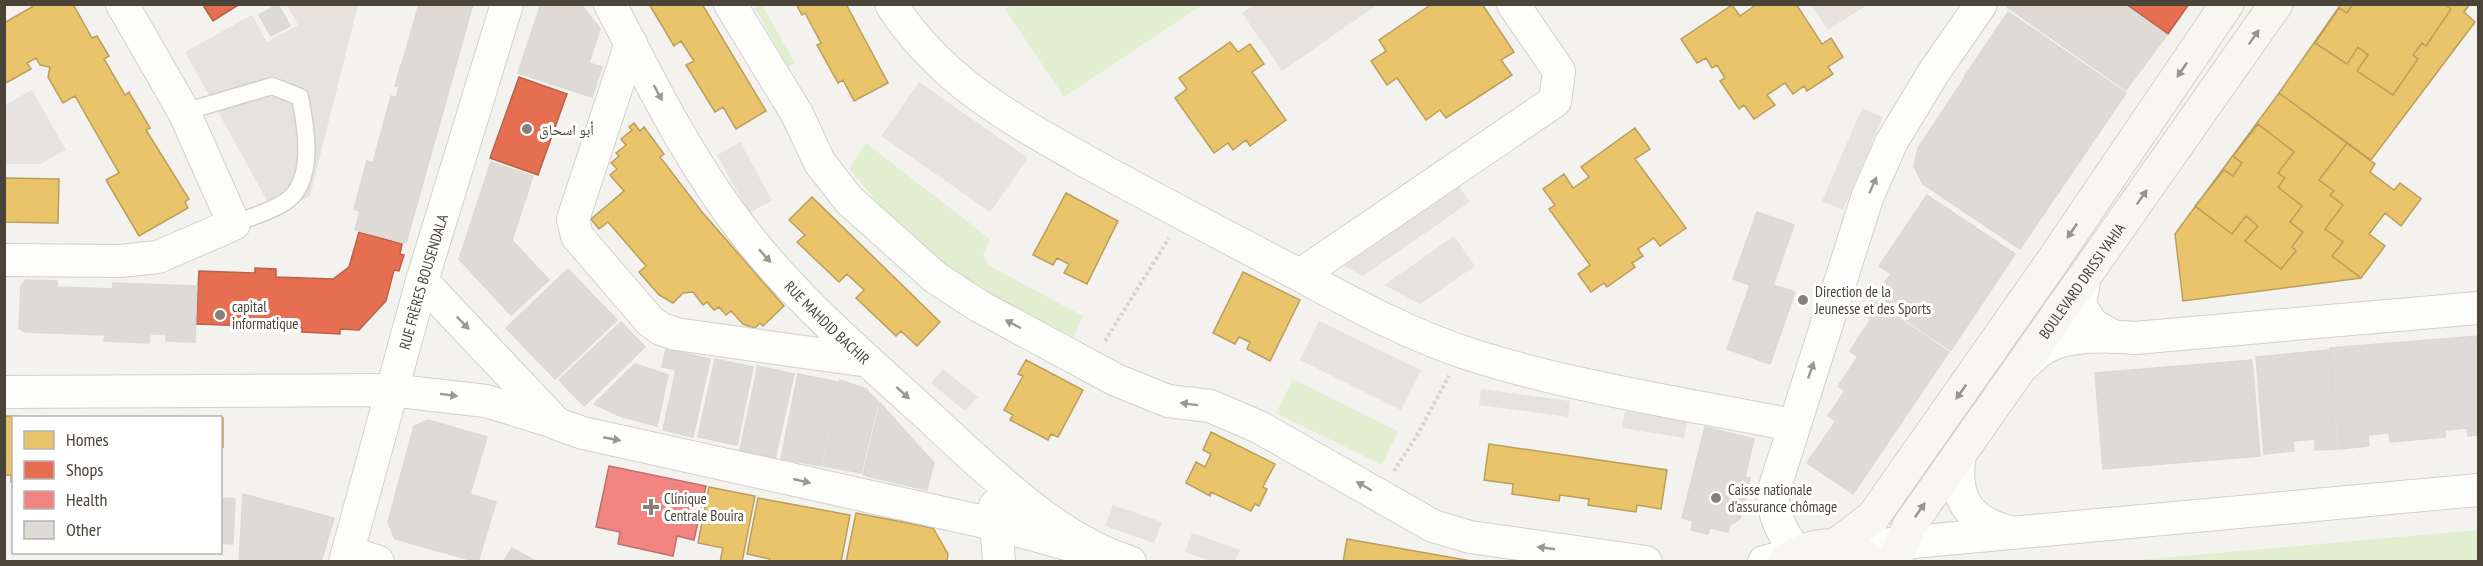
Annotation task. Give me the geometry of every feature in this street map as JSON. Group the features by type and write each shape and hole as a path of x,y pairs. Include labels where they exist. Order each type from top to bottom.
{"main road":[{"path":"1791,557 1809,547 1851,552 2227,4"},
{"name":"BOULEVARD DRISSI YAHIA","path":"1902,555 1960,453 2084,280 2276,4"}],"street":[{"path":"4,260 120,261 158,257 234,224 184,112 122,4"},
{"name":"RUE FRÈRES BOUSENDALA","path":"346,557 390,390 507,4"},
{"name":"RUE MAHDID BACHIR","path":"610,4 673,122 734,219 818,314 989,472 1049,519 1120,559"},
{"path":"730,4 797,114 820,163 849,201 936,278 979,306 1116,380 1168,401 1210,406 1259,427 1433,526 1470,537 1646,561"},
{"path":"891,4 909,33 939,65 973,93 1040,135 1184,214 1413,333 1462,352 1527,370 1792,425"},
{"path":"1764,561 1791,557 1773,505 1778,470 1867,198 1886,154 1934,72 1981,4"},
{"path":"1300,275 1555,101 1559,71 1524,9"},
{"path":"631,43 573,219 577,236 650,321 661,329 676,334 868,361"},
{"path":"2084,280 2080,305 2092,324 2114,337"},
{"path":"422,281 557,424"},
{"path":"2021,367 2044,348 2058,342 2114,337 2135,338 2478,308"},
{"path":"4,392 390,390 486,401 583,433 998,525 1120,559"},
{"path":"1960,453 1957,474 1963,501 1977,518 1994,528 2012,532"},
{"path":"989,472 998,525 999,561"},
{"path":"1851,552 1902,555 1946,539 2478,490"},
{"path":"346,557 378,561"}],"lane":[{"path":"184,112 272,86 300,97 308,136 304,176 287,201 234,224"}],"path":[{"path":"1114,329 1184,214"},
{"path":"1389,478 1416,437 1462,352"}],"green space":[{"path":"762,5 795,63 788,67 755,8"},
{"path":"1011,5 1202,5 1064,97 1005,9"},
{"path":"866,143 990,239 983,254 988,265 1083,316 1074,337 977,287 917,242 888,214 849,169"},
{"path":"1293,379 1398,431 1382,465 1276,413"},
{"path":"2478,530 2478,561 2127,561"}],"shaded area":[{"path":"287,5 358,5 310,196 275,215 185,52 252,15 267,42 298,25"},
{"path":"1254,5 1377,5 1282,71 1242,13"},
{"path":"1811,5 1867,5 1828,30"},
{"path":"919,82 1028,158 990,212 881,136"},
{"path":"32,90 66,150 40,164 5,164 5,105"},
{"path":"1862,108 1883,117 1843,210 1822,201"},
{"path":"740,142 772,200 749,213 717,155"},
{"path":"1459,186 1470,202 1363,276 1344,266"},
{"path":"1454,236 1475,266 1420,304 1384,285"},
{"path":"1319,321 1421,370 1401,410 1300,360"},
{"path":"943,369 978,397 965,411 931,383"},
{"path":"1481,389 1570,401 1568,417 1479,405"},
{"path":"1625,411 1687,421 1684,438 1622,428"},
{"path":"1113,505 1162,522 1154,543 1105,526"},
{"path":"1192,533 1240,550 1235,561 1211,561 1185,552"}],"building: Homes":[{"path":"30,4 73,4 92,38 97,36 109,56 104,59 125,95 129,92 150,128 146,130 189,199 185,202 188,208 139,236 106,180 119,173 75,96 63,103 48,77 50,67 40,65 36,58 27,63 31,69 4,84 4,23 32,7"},
{"path":"649,4 702,4 766,111 736,129 723,107 715,112 686,65 694,61 681,41 674,46"},
{"path":"796,4 846,4 888,83 854,101 843,80 838,83 817,45 821,43 805,13 802,15"},
{"path":"1432,4 1482,4 1514,52 1501,60 1512,75 1446,118 1440,110 1426,120 1397,78 1387,85 1371,61 1386,51 1379,40"},
{"path":"1757,4 1796,4 1822,44 1831,38 1843,57 1828,67 1833,74 1807,91 1804,86 1793,94 1785,83 1767,95 1775,105 1754,119 1744,105 1739,109 1720,81 1725,78 1717,65 1712,68 1706,58 1697,63 1681,39 1732,5 1740,16"},
{"path":"2341,4 2470,4 2464,12 2475,22 2371,160 2279,93"},
{"path":"2353,4 2444,4 2451,9 2426,46 2422,43 2413,55 2418,59 2393,95 2357,71 2368,55 2358,47 2347,64 2315,43 2339,8 2347,13"},
{"path":"1230,42 1238,52 1250,44 1264,64 1252,72 1286,120 1250,146 1246,140 1233,150 1228,143 1214,153 1175,98 1187,89 1179,78"},
{"path":"2279,93 2375,164 2370,172 2394,190 2400,183 2421,199 2401,226 2385,213 2369,234 2385,246 2361,278 2183,301 2175,234"},
{"path":"634,123 640,131 644,127 664,154 660,157 702,212 784,306 763,326 760,323 755,328 743,324 731,311 726,315 719,307 714,310 707,302 703,305 693,292 683,293 673,303 659,295 639,272 646,266 608,222 599,229 591,219 624,191 610,175 617,169 611,163 619,156 616,153 626,145 621,139 632,130 629,127"},
{"path":"2258,124 2294,152 2278,173 2285,178 2278,187 2302,206 2290,222 2303,232 2292,247 2296,251 2281,269 2245,241 2258,226 2246,216 2232,234 2195,206 2224,170 2233,176 2242,163 2233,156"},
{"path":"1635,128 1650,149 1635,159 1686,228 1660,246 1654,238 1638,249 1643,256 1632,263 1635,267 1607,287 1604,283 1591,292 1578,274 1590,265 1549,209 1555,205 1543,189 1564,174 1573,188 1589,177 1581,167"},
{"path":"2347,143 2375,164 2370,172 2394,190 2400,183 2421,199 2401,226 2385,213 2369,234 2385,246 2361,278 2332,256 2343,242 2325,229 2343,205 2330,195 2334,191 2319,180"},
{"path":"4,178 59,179 58,223 4,222"},
{"path":"1066,193 1118,221 1087,284 1064,273 1069,264 1057,258 1053,265 1033,255"},
{"path":"812,197 940,322 917,346 901,331 896,336 856,298 864,290 847,274 839,282 797,242 805,235 789,220"},
{"path":"1243,272 1300,300 1270,361 1247,349 1250,342 1239,337 1235,344 1213,333"},
{"path":"1026,360 1083,390 1058,437 1051,434 1048,440 1010,420 1013,415 1004,410 1023,376 1018,374"},
{"path":"4,416 12,416 12,482 11,475 4,475"},
{"path":"222,418 223,418 222,447"},
{"path":"1211,432 1275,464 1263,487 1267,489 1259,506 1255,504 1251,511 1211,492 1210,496 1186,483 1196,462 1205,467 1211,454 1203,450"},
{"path":"1489,444 1667,470 1661,509 1637,505 1636,512 1588,505 1589,499 1560,495 1559,501 1512,494 1513,484 1484,480"},
{"path":"709,487 755,496 742,562 720,562 723,548 698,543"},
{"path":"758,498 850,515 841,562 769,562 770,559 747,554"},
{"path":"856,513 933,528 948,554 947,562 846,562"},
{"path":"1347,539 1477,562 1343,562"}],"building: Shops":[{"path":"208,4 240,4 213,21 204,7"},
{"path":"2126,4 2189,4 2168,34"},
{"path":"519,77 567,94 538,175 490,158"},
{"path":"359,232 402,244 400,254 404,255 399,271 394,270 386,301 359,330 340,329 340,334 302,332 302,328 196,324 199,271 255,273 255,268 276,269 276,277 333,279 349,267"}],"building: Health":[{"name":"Clinique Centrale Bouira","path":"609,466 706,486 694,540 677,536 673,556 618,544 620,532 596,527"}],"building: Other":[{"path":"278,4 290,26 271,36 259,15"},
{"path":"419,4 473,4 452,79 402,64"},
{"path":"541,4 581,4 600,29 589,63 602,67 592,97 518,73"},
{"path":"2008,4 2123,4 2167,35 2126,90 2007,7"},
{"path":"2008,12 2126,93 2020,249 1923,184 1914,166 1918,148"},
{"path":"2000,24 2022,38 2030,27 2126,93 2083,155 2046,129 2036,144 2074,170 2041,216 2014,197 2024,182 1992,160 1995,155 1987,149 1971,173 1934,147 1948,128 1954,132 1976,101 2003,120 2011,109 1964,77"},
{"path":"401,65 452,79 406,243 355,230 360,211 354,209 367,161 373,163 391,96 396,98 399,87 395,86"},
{"path":"491,162 533,176 512,240 549,280 511,315 459,259"},
{"path":"1927,195 2015,254 1951,350 1926,334 1933,323 1906,305 1899,315 1882,304 1890,292 1882,286 1891,274 1879,266"},
{"path":"1757,212 1794,225 1773,285 1795,292 1770,364 1727,349 1750,285 1733,279"},
{"path":"568,269 617,320 555,379 506,328"},
{"path":"26,280 57,281 57,287 113,289 113,283 197,286 195,342 166,341 166,334 150,334 149,343 104,341 105,335 25,332 19,328 21,286"},
{"path":"1872,300 1949,352 1853,494 1807,463 1836,421 1828,416 1845,391 1838,386 1858,357 1850,351 1871,319 1862,314"},
{"path":"1906,305 1933,323 1926,334 1899,315"},
{"path":"621,322 645,347 584,406 559,380"},
{"path":"2478,336 2478,435 2468,436 2467,428 2445,430 2445,437 2390,442 2389,433 2368,435 2369,446 2339,449 2330,348"},
{"path":"666,349 710,359 693,437 663,430 676,370 662,367"},
{"path":"2329,350 2337,449 2315,450 2315,439 2293,441 2294,451 2264,454 2256,357"},
{"path":"715,359 753,367 737,445 698,437"},
{"path":"2252,360 2260,456 2103,469 2095,373"},
{"path":"635,364 668,375 657,426 620,416 594,404"},
{"path":"758,366 794,374 775,458 740,450"},
{"path":"798,374 838,382 821,466 781,459"},
{"path":"840,380 866,389 878,402 861,473 823,466"},
{"path":"880,403 934,463 927,490 863,475"},
{"path":"428,420 487,437 470,494 496,502 478,562 395,539 388,522 414,426"},
{"name":"Caisse nationale d'assurance chômage","path":"1705,427 1754,439 1745,477 1750,478 1740,519 1730,525 1728,532 1710,528 1708,534 1691,530 1693,521 1682,518"},
{"path":"243,494 334,518 321,562 239,562"},
{"path":"222,498 235,499 233,544 222,543"},
{"path":"512,548 537,562 503,562"}],"place":[{"name":"أبو اسحاق","path":"527,129"},
{"name":"Direction de la Jeunesse et des Sports","path":"1803,300"},
{"name":"capital informatique","path":"220,315"},
{"name":"Caisse nationale d'assurance chômage","path":"1716,498"},
{"name":"Clinique Centrale Bouira","path":"651,507"}]}
